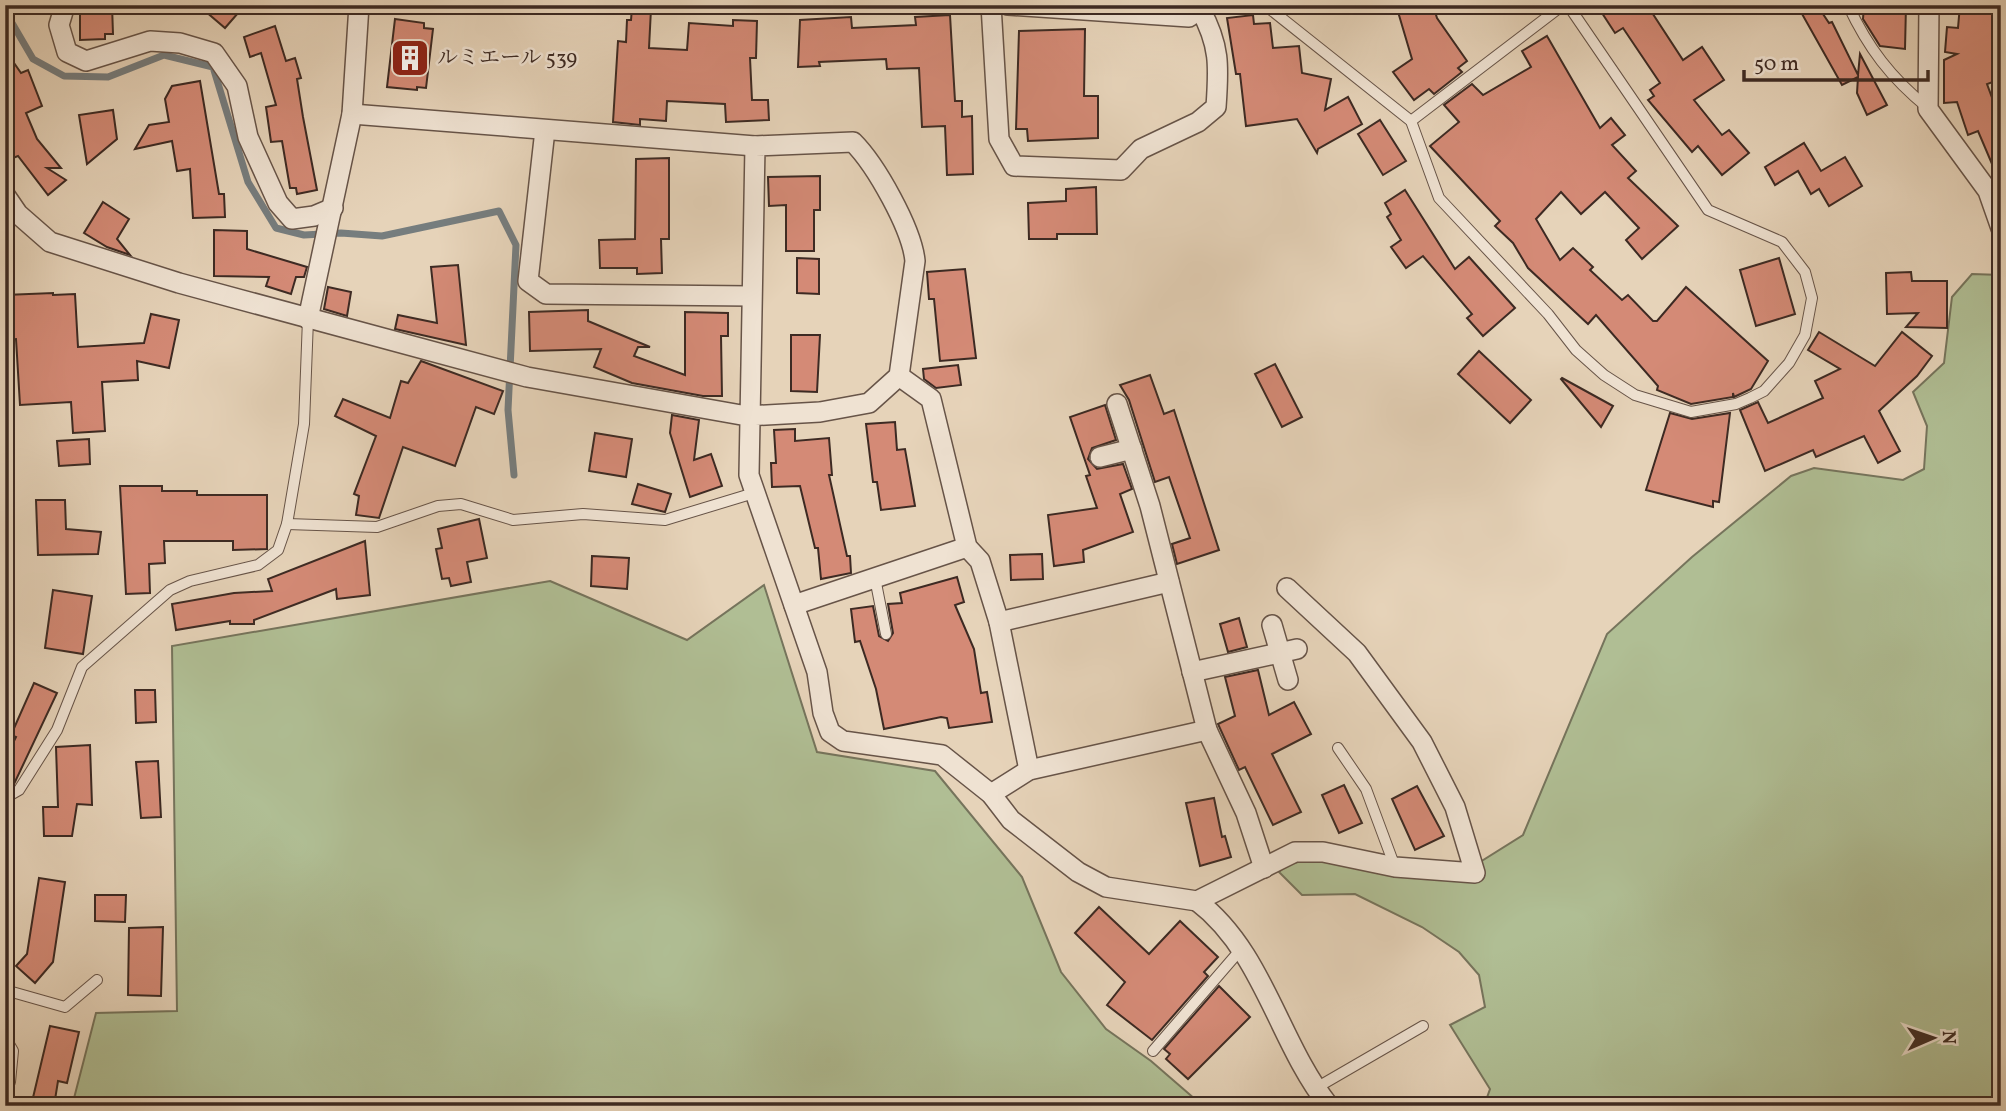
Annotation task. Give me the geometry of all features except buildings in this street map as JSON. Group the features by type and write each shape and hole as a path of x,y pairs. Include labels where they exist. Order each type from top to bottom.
{"street":[{"path":"65,5 59,25 67,52 86,61 150,41 180,43 214,53 237,86 248,137 278,203 292,219 314,216 333,208"},
{"path":"308,319 352,114 359,5"},
{"path":"991,5 999,139 1006,157 1014,166 1121,170 1141,149 1198,122 1216,107 1218,72 1214,34 1202,7 1189,17 1008,5"},
{"path":"1929,5 1928,109 1988,191 2001,228"},
{"path":"5,195 12,220 50,242 179,284 527,377 747,416 820,412 869,403 899,376 915,261 913,244 866,155 853,142 755,146 352,114"},
{"path":"545,130 528,281 546,294 751,296"},
{"path":"755,146 747,416 749,475 817,672 822,713 830,732 843,741 942,755 991,793 1011,820 1079,872 1106,887 1197,901 1214,914 1242,948 1307,1077 1329,1106"},
{"path":"899,376 931,399 967,547 981,561 999,622 1029,770"},
{"path":"1117,404 1169,583 1207,730 1246,813 1264,868"},
{"path":"1100,457 1132,449"},
{"path":"794,605 967,547"},
{"path":"999,622 1169,583"},
{"path":"1197,901 1295,852 1323,852 1395,867 1475,873 1455,807 1422,742 1357,653 1287,589"},
{"path":"1272,625 1288,651 1288,680"},
{"path":"1192,673 1288,651"},
{"path":"991,793 1029,770 1207,730"}],"lane":[{"path":"1265,5 1411,121 1439,198 1548,314 1576,350 1604,375 1635,395 1691,412 1736,404 1764,391 1789,363 1805,335 1812,298 1805,272 1782,242 1708,209 1566,5 1411,121"},
{"path":"1847,5 1861,33 1896,83 1928,109"},
{"path":"5,798 19,790 57,730 82,667 170,590 190,581 258,565 278,550 287,524 304,424 308,319"},
{"path":"287,524 377,527 438,506 461,504 513,520 583,514 665,520 754,493"},
{"path":"875,578 886,634"},
{"path":"1338,748 1366,789 1395,867"},
{"path":"1153,1051 1242,948"},
{"path":"5,990 65,1007 97,981"},
{"path":"1316,1089 1423,1026"},
{"path":"5,1037 13,1051 10,1082"}],"green space":[{"path":"1972,274 2001,275 2001,1106 1484,1106 1490,1089 1450,1025 1485,1007 1479,975 1459,952 1422,927 1355,894 1302,895 1279,872 1286,865 1314,858 1472,867 1523,835 1607,634 1692,557 1791,476 1814,468 1903,480 1924,469 1927,426 1913,392 1944,363 1952,297"},
{"path":"550,581 687,640 764,585 817,752 935,771 1022,877 1061,972 1106,1029 1151,1061 1203,1106 72,1106 96,1013 177,1011 172,646"}],"waterway":[{"path":"5,11 33,59 64,76 108,77 164,55 213,67 248,182 276,228 304,235 341,233 382,236 499,211 516,245 508,410 514,475"}],"place":[{"name":"ルミエール 539","path":"410,58"}]}
